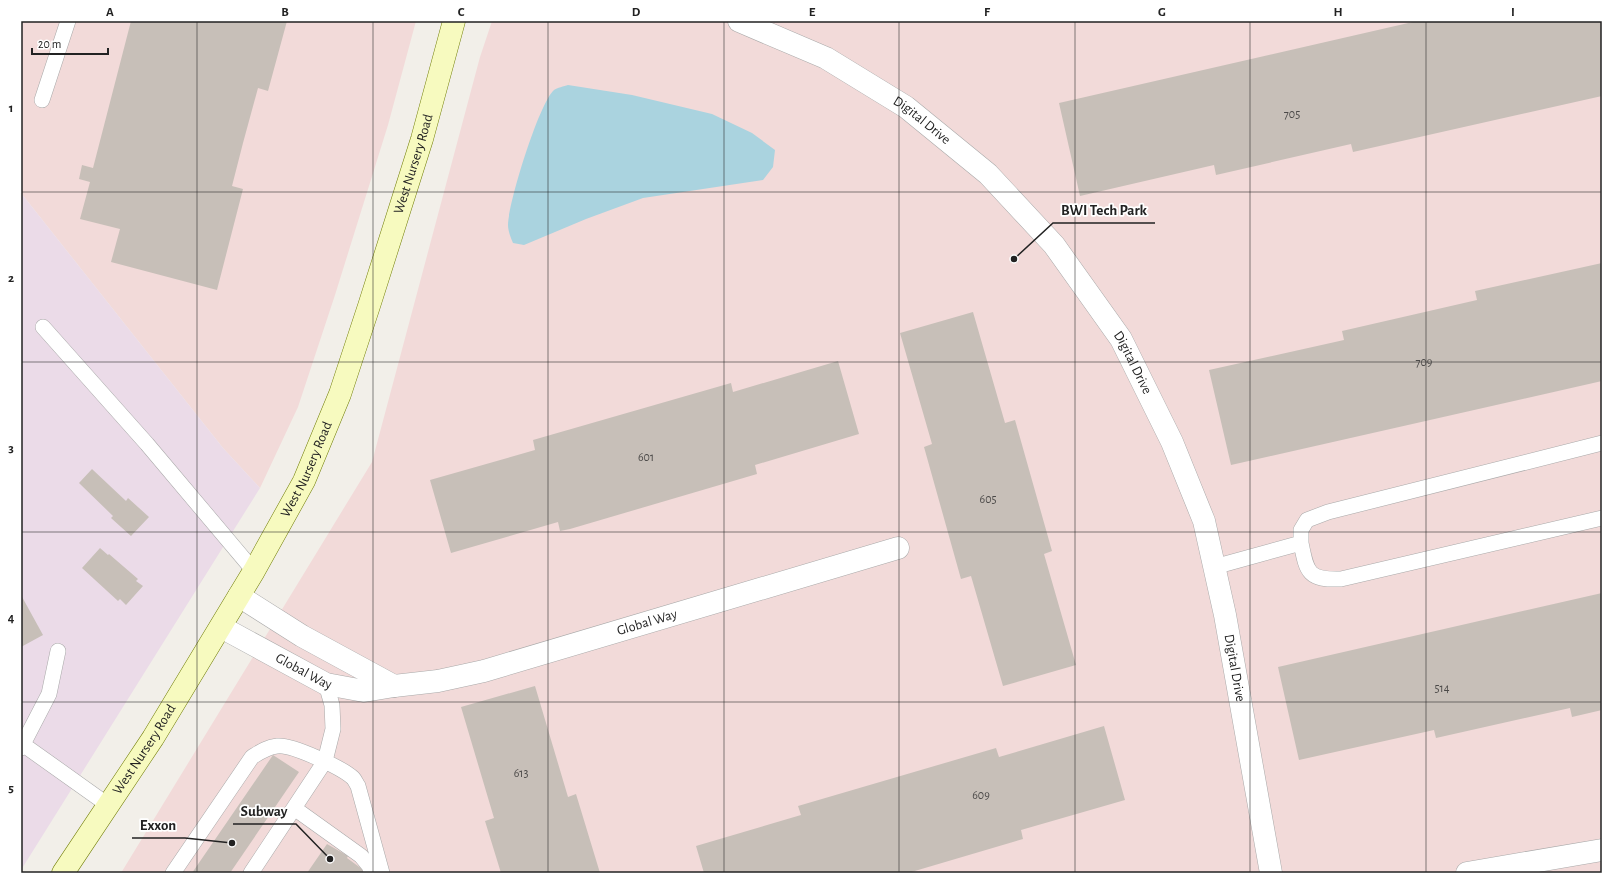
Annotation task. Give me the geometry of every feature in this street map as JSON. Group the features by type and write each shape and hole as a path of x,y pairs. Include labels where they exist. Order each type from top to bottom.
{"main road":[{"name":"West Nursery Road","path":"63,873 153,738 254,571 304,481 340,394 422,139 454,21"}],"street":[{"name":"Digital Drive","path":"739,21 826,58 906,107 988,174 1054,245 1121,339 1172,442 1204,521 1225,615 1271,873"},
{"name":"Global Way","path":"221,627 326,684 364,691 394,686 438,682 484,671 898,548"},
{"name":"Global Way","path":"239,596 302,636 394,686"},
{"path":"1467,873 1541,867 1602,850"}],"lane":[{"path":"42,100 68,21"},
{"path":"43,327 147,444 254,571"},
{"path":"1602,443 1328,512 1307,520 1301,530 1306,567 1313,574 1324,580 1341,579 1602,518"},
{"path":"1214,567 1302,543"},
{"path":"58,651 49,694 22,745 108,805"},
{"path":"251,873 325,761 333,729 332,705 326,684"},
{"path":"173,873 252,757 265,749 278,745 294,747 325,761 352,778 358,786 382,873"},
{"path":"294,808 361,856 370,867 371,873"}],"shaded area":[{"path":"21,21 416,21 388,125 298,407 260,488 223,448 21,193"},
{"path":"492,21 1602,21 1602,873 121,873 372,462 480,57"},
{"path":"21,193 223,448 260,488 21,870"}],"water":[{"path":"568,85 632,95 712,114 752,133 775,150 773,167 763,180 643,198 586,219 524,245 513,243 508,227 509,214 525,154 540,114 548,99 554,90"}],"building":[{"path":"131,21 287,21 268,91 258,88 243,143 232,186 243,189 217,290 111,262 120,229 80,219 90,182 79,179 82,165 93,168"},
{"path":"1417,21 1602,21 1602,96 1353,152 1351,144 1216,175 1214,165 1080,196 1059,103"},
{"path":"1602,263 1602,381 1231,465 1209,370 1344,340 1342,331 1477,300 1475,291"},
{"path":"973,312 1005,423 1015,420 1052,551 1044,554 1076,665 1003,686 971,576 961,579 924,447 932,444 900,333"},
{"path":"838,361 859,434 755,465 757,474 570,529 560,531 558,522 451,553 430,480 535,450 533,440 731,383 733,392"},
{"path":"92,469 126,501 128,498 149,517 131,536 111,518 113,516 79,483"},
{"path":"100,548 138,579 136,581 143,586 126,605 120,599 118,601 82,568"},
{"path":"1602,593 1602,710 1572,717 1570,708 1436,738 1434,730 1299,760 1278,667"},
{"path":"21,595 43,635 21,647"},
{"path":"535,686 568,797 576,794 600,873 501,873 485,821 494,818 461,707"},
{"path":"1104,726 1125,800 1021,830 1023,839 908,873 704,873 696,846 801,815 798,806 996,748 999,757"},
{"path":"273,755 299,772 230,873 192,873"},
{"path":"327,844 348,856 347,858 362,869 363,873 307,873"}],"place":[{"name":"BWI Tech Park","path":"1014,259"},
{"name":"Exxon","path":"232,843"},
{"name":"Subway","path":"330,859"}]}
